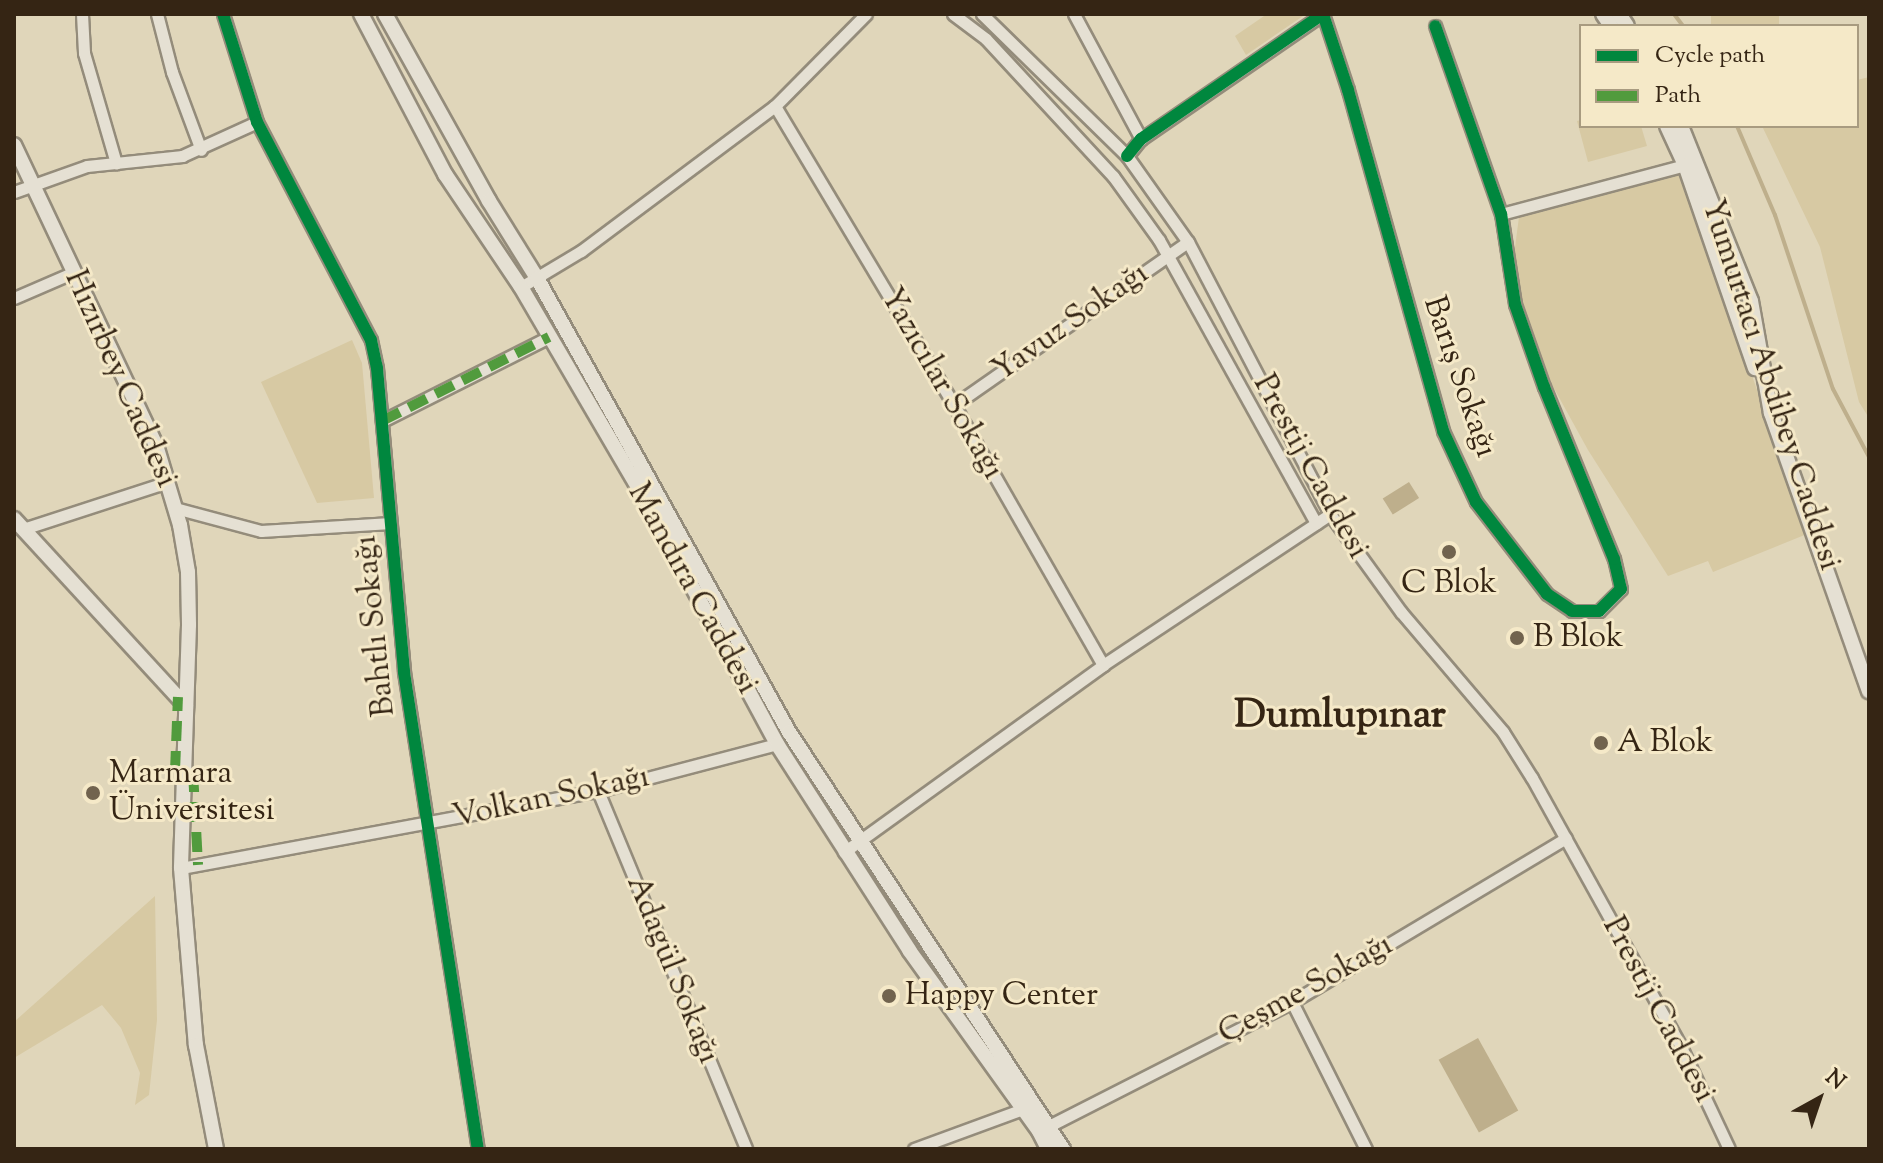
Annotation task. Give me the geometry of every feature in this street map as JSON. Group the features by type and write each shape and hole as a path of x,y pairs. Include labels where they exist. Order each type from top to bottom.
{"main road":[{"name":"Mandıra Caddesi","path":"361,14 445,174 521,287 650,508 777,744 909,950 1023,1109 1045,1128 1048,1149"},
{"name":"Mandıra Caddesi","path":"385,14 489,201 537,278 774,707 858,842 1045,1128 1063,1149"},
{"path":"1668,128 1691,163"},
{"name":"Yumurtacı Abdibey Caddesi","path":"1682,128 1691,163 1751,301 1771,413 1867,673 1869,691"},
{"name":"Hızırbey Caddesi","path":"14,145 156,445 175,508 188,572 181,868 196,1045 216,1149"},
{"path":"18,524 186,706"}],"street":[{"path":"82,14 84,53 116,163"},
{"path":"157,14 172,72 201,150"},
{"name":"Bahtlı Sokağı","path":"223,14 257,122 371,340 382,421 404,672 478,1149"},
{"path":"521,287 581,251 775,106 866,14"},
{"name":"Prestij Caddesi","path":"953,14 986,39 1113,176 1168,256 1316,523"},
{"name":"Prestij Caddesi","path":"982,14 1127,156 1188,242 1330,514 1383,590 1503,732 1566,838 1682,1049 1729,1149"},
{"path":"1074,14 1141,139"},
{"path":"1127,156 1141,139 1323,14"},
{"name":"Barış Sokağı","path":"1323,14 1348,90 1443,431 1476,502 1547,594 1572,611 1599,611 1621,589 1614,559 1544,387 1515,304 1501,214"},
{"path":"1435,26 1501,214 1691,163"},
{"name":"Yazıcılar Sokağı","path":"775,106 954,405 1103,665"},
{"path":"14,192 87,166 182,156 257,122"},
{"name":"Yavuz Sokağı","path":"954,405 1188,242"},
{"path":"14,298 74,272"},
{"path":"382,421 549,337"},
{"path":"18,524 168,482"},
{"path":"175,508 261,531 391,523"},
{"path":"844,852 1103,665 1330,514"},
{"name":"Volkan Sokağı","path":"181,868 598,791 777,744"},
{"name":"Adagül Sokağı","path":"598,791 746,1149"},
{"name":"Çeşme Sokağı","path":"1045,1128 1292,1002 1566,838"},
{"path":"1292,1002 1366,1149"},
{"path":"914,1149 1023,1109"}],"shaded area":[{"path":"1267,14 1306,14 1246,55 1235,36"},
{"path":"1711,14 1779,14 1779,24 1711,24"},
{"path":"1869,77 1869,418 1859,402 1820,247 1763,128 1859,128 1859,80"},
{"path":"1577,121 1579,128 1642,128 1647,146 1588,162"},
{"path":"1681,171 1807,534 1713,572 1708,561 1668,576 1588,450 1529,343 1513,263 1520,209"},
{"path":"352,340 362,363 374,498 317,503 261,382"},
{"path":"1409,482 1419,498 1393,515 1383,498"},
{"path":"155,896 157,1020 149,1095 135,1105 140,1073 121,1028 102,1005 14,1058 14,1022"},
{"path":"1478,1038 1518,1111 1479,1132 1439,1060"}],"waterway":[{"path":"1674,14 1682,24"},
{"path":"1738,128 1775,215 1833,389 1869,457"}],"marked path":[{"path":"382,421 549,337"},
{"path":"175,771 178,697"},
{"path":"193,772 198,865"}],"cycle path":[{"path":"223,14 257,122 371,340 377,368 404,672 478,1149"},
{"path":"1127,156 1141,139 1323,14 1348,90 1443,431 1476,502 1547,594 1572,611 1599,611 1621,589 1614,559 1544,387 1515,304 1501,214 1435,26"}],"place":[{"name":"C Blok","path":"1449,552"},
{"name":"B Blok","path":"1517,638"},
{"name":"A Blok","path":"1601,743"},
{"name":"Marmara Üniversitesi","path":"93,793"},
{"name":"Happy Center","path":"889,996"}],"district":[{"name":"Dumlupınar","path":"1340,717"}]}
